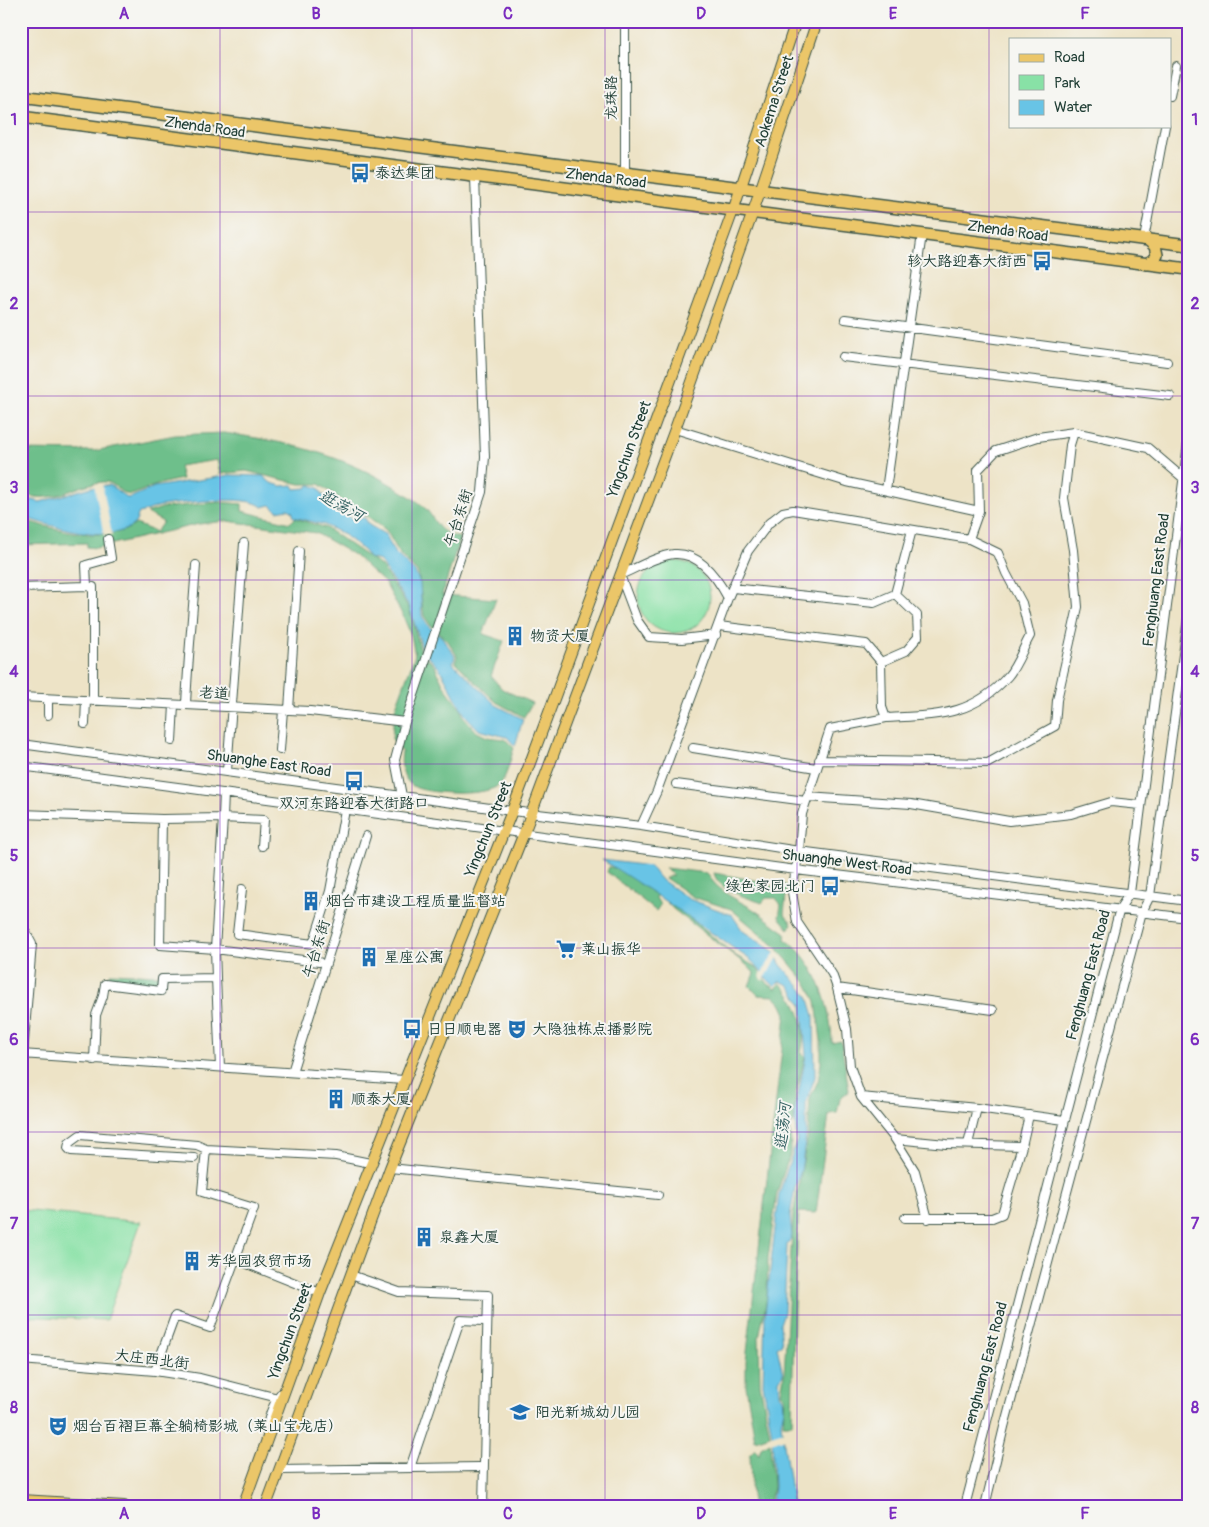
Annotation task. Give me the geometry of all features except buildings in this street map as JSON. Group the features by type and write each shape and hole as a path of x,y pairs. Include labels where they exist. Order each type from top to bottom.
{"highway":[{"name":"Zhenda Road","path":"21,96 625,175 742,187 1188,245"},
{"name":"Zhenda Road","path":"21,118 475,178 734,208 1188,269"},
{"path":"1145,239 1155,246 1157,254 1155,259 1146,264"}],"main road":[{"name":"Aokema Street","path":"742,187 796,21"},
{"name":"Aokema Street","path":"760,190 817,21"},
{"name":"Yingchun Street","path":"244,1506 320,1293 370,1163 512,811 742,187"},
{"path":"266,1506 390,1168 524,833 675,428 760,190"},
{"path":"21,1500 124,1506"}],"street":[{"name":"龙珠路","path":"625,21 625,175"},
{"path":"1172,86 1176,66"},
{"path":"1145,239 1165,128"},
{"name":"午台东街","path":"402,796 395,760 405,722 482,492 485,458 475,178"},
{"path":"886,490 922,234"},
{"path":"846,319 1167,362"},
{"path":"842,357 903,366 1170,396"},
{"path":"675,428 847,482 979,510"},
{"path":"693,748 818,764 988,763 1055,726 1057,700 1078,607 1073,550 1064,498 1070,446 1074,432"},
{"path":"969,539 979,510 978,470 996,451 1038,437 1074,432 1148,448 1183,478"},
{"name":"Fenghuang East Road","path":"965,1506 1120,908 1130,893 1188,443"},
{"path":"642,826 728,598 748,552 769,523 783,512 793,510 969,539 998,553 1006,574 1022,603 1030,636 1009,676 979,703 944,714 886,718 830,729 802,814 799,851 792,892 797,922 829,969 837,988 847,1029 850,1066 861,1097 895,1138 915,1171 928,1219"},
{"path":"895,594 912,530"},
{"path":"87,586 86,565 111,558 108,539"},
{"path":"227,771 244,543"},
{"path":"280,750 286,710 299,551"},
{"path":"716,634 682,639 649,637 637,620 620,575 675,554 696,560 716,576 728,598"},
{"path":"186,705 196,564"},
{"path":"21,588 94,587 89,701 85,724"},
{"path":"733,588 874,603 895,594"},
{"path":"881,662 906,650 918,637 917,614 895,594"},
{"path":"985,1506 1009,1408 1142,912 1150,896 1188,618"},
{"path":"719,626 866,644 881,662 882,707 886,718"},
{"name":"老道","path":"21,697 286,710 405,722"},
{"path":"48,699 48,716"},
{"path":"172,741 174,704"},
{"name":"Shuanghe East Road","path":"21,744 512,811"},
{"path":"21,766 504,830"},
{"path":"676,784 807,799 911,804 1009,821 1071,814 1111,802 1140,805"},
{"path":"220,1067 215,949 224,793"},
{"path":"242,889 237,934 313,944 330,891 345,810"},
{"name":"Shuanghe West Road","path":"512,811 642,826 799,851 1188,901"},
{"path":"21,814 162,819 223,818 264,820 262,846"},
{"path":"162,819 160,945 215,949 319,962"},
{"name":"Shuanghe West Road","path":"504,830 796,870 1120,908 1188,918"},
{"name":"午台东街","path":"292,1072 366,836"},
{"path":"21,931 25,931 32,944 22,1054 404,1080"},
{"path":"94,1060 96,1015 105,984 161,991 162,979 216,978"},
{"path":"837,988 993,1010"},
{"path":"861,1097 977,1108 1064,1120"},
{"path":"968,1144 977,1108"},
{"path":"905,1218 992,1218 1002,1214 1029,1115"},
{"path":"194,1158 71,1151 69,1142 80,1135 197,1145 206,1149 336,1156 370,1163"},
{"path":"895,1138 946,1144 1022,1146"},
{"path":"155,1371 175,1316 210,1328 254,1208 202,1192 206,1149"},
{"path":"390,1168 658,1195"},
{"path":"235,1259 320,1293"},
{"path":"351,1275 398,1292 488,1295 483,1506"},
{"path":"410,1468 460,1320 484,1321"},
{"name":"大庄西北街","path":"21,1360 155,1371 200,1378 278,1398"},
{"path":"267,1443 267,1423 287,1383"},
{"path":"280,1470 480,1467"}],"green space":[{"path":"224,433 294,446 338,459 360,468 415,500 422,505 441,529 460,538 442,595 496,599 483,634 504,641 491,676 502,689 532,703 524,717 496,702 455,662 457,656 448,641 430,625 424,616 418,573 401,556 386,530 367,516 352,513 339,498 319,484 300,484 246,471 220,474 217,460 179,466 182,479 156,485 132,494 123,493 110,483 103,482 55,496 34,497 21,494 21,450 94,451 175,435"},
{"path":"219,502 242,504 242,511 290,523 295,518 326,528 381,566 409,608 421,652 435,666 444,686 461,709 463,716 477,732 487,737 505,739 514,748 507,772 500,784 494,788 473,793 447,793 417,788 408,782 402,768 402,752 392,739 394,712 415,655 411,635 385,583 354,555 316,533 227,521 199,524 96,548 87,547 87,543 21,545 21,519 64,531 80,533 111,533 124,530 136,524 156,532 163,522 147,513 162,508"},
{"path":"674,561 694,567 704,577 710,597 704,617 694,627 674,633 654,627 644,617 638,597 644,577 654,567"},
{"path":"609,867 622,869 662,892 682,912 736,956 756,967 768,984 776,989 780,983 793,999 800,1015 803,1033 801,1053 805,1057 796,1093 793,1123 790,1124 791,1151 777,1193 768,1258 767,1298 759,1337 760,1384 770,1435 755,1440 746,1386 746,1361 786,1014 782,1005 774,996 758,995 749,986 754,973 748,966 673,909 660,895 655,896 660,905 656,911 607,872"},
{"path":"665,868 707,873 721,890 757,912 786,933 785,939 806,959 820,985 829,1014 832,1043 841,1041 849,1091 840,1098 837,1113 829,1114 816,1213 799,1212 794,1310 792,1424 783,1424 785,1397 781,1393 784,1375 793,1215 808,1135 810,1098 818,1081 821,1063 821,1041 816,1001 808,985 776,947 731,909 693,897 665,878 673,875"},
{"path":"714,873 765,882 766,885 774,887 775,892 781,893 783,884 787,886 784,914 792,923 789,929 779,917 781,905 776,898 766,898 762,903 741,896 721,884"},
{"path":"110,973 160,975 160,986 110,984"},
{"path":"21,1210 141,1222 106,1320 21,1316"},
{"path":"770,1442 773,1487 769,1503 752,1506 750,1454 755,1449 759,1455 761,1447"}],"water":[{"name":"逛荡河","path":"230,475 263,476 271,483 282,486 293,485 295,489 306,488 310,485 319,488 323,495 346,506 350,519 365,518 369,525 386,535 394,552 415,572 420,583 422,616 429,627 442,637 455,656 453,663 496,705 523,719 515,746 507,737 479,730 465,715 440,669 423,651 409,606 380,561 369,558 364,551 344,535 325,525 294,517 292,511 288,509 277,511 271,505 262,507 255,503 230,500 158,507 139,513 135,523 125,530 112,533 80,532 21,517 21,497 40,502 92,487 110,485 127,498 154,487"},
{"path":"602,860 650,866 659,878 689,899 732,915 743,931 773,951 781,965 808,996 814,1016 815,1077 806,1103 806,1135 801,1171 795,1188 790,1216 792,1236 787,1245 784,1312 780,1324 782,1344 777,1347 783,1374 779,1381 784,1408 781,1423 793,1506 771,1506 774,1487 772,1435 763,1384 765,1314 779,1194 797,1140 794,1114 806,1056 802,1005 789,985 780,981 775,986 749,959"}],"pier":[{"path":"102,483 112,535 104,536 94,484"},
{"path":"776,951 779,956 763,981 760,976"},
{"path":"784,1431 785,1438 771,1443 771,1435"}],"place":[{"name":"泰达集团","path":"360,173"},
{"name":"轸大路迎春大街西","path":"1042,261"},
{"name":"物资大厦","path":"515,636"},
{"name":"双河东路迎春大街路口","path":"354,781"},
{"name":"绿色家园北门","path":"830,886"},
{"name":"烟台市建设工程质量监督站","path":"311,901"},
{"name":"莱山振华","path":"566,949"},
{"name":"星座公寓","path":"369,957"},
{"name":"日日顺电器","path":"412,1029"},
{"name":"大隐独栋点播影院","path":"517,1029"},
{"name":"顺泰大厦","path":"336,1099"},
{"name":"泉鑫大厦","path":"424,1237"},
{"name":"芳华园农贸市场","path":"192,1261"},
{"name":"阳光新城幼儿园","path":"520,1412"},
{"name":"烟台百褶巨幕全躺椅影城（莱山宝龙店）","path":"58,1426"}]}
